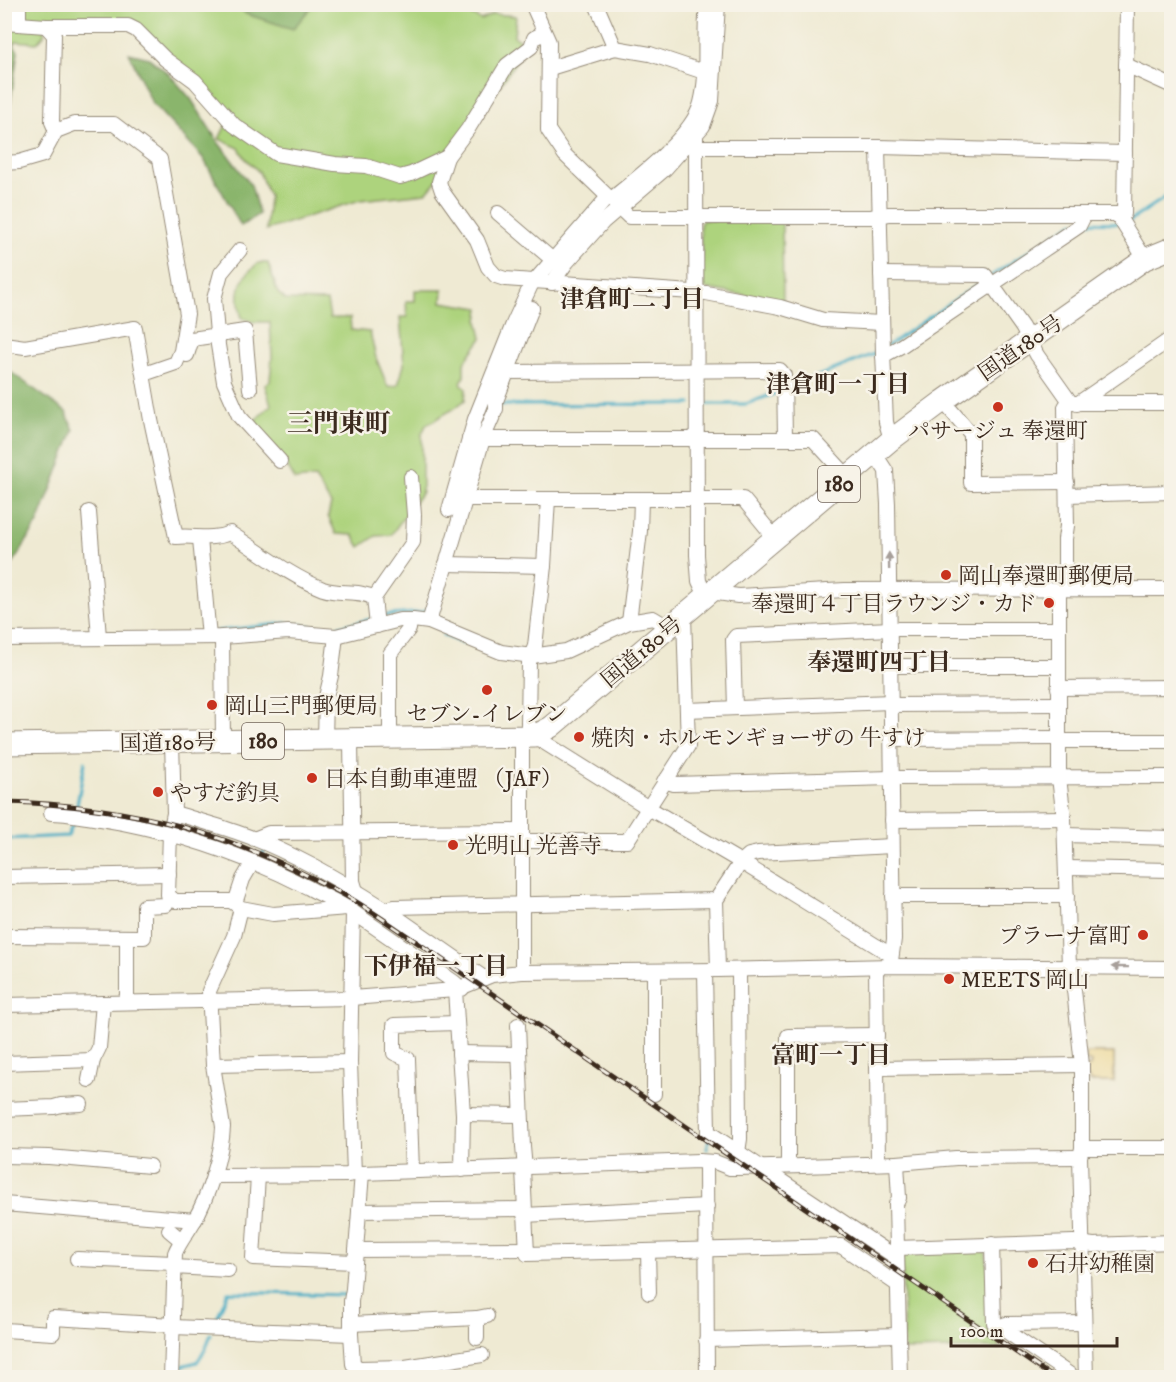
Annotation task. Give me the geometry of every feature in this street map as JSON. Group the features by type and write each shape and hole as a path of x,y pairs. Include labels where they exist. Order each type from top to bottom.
{"highway":[{"name":"国道180号","path":"4,744 528,737 551,727 891,440 1145,259 1172,248"}],"street":[{"path":"20,4 12,23 46,26 128,26 136,30 165,59 195,81 234,125 276,154 335,164 366,166 400,177 447,157"},
{"path":"532,4 549,42 548,130 565,156 629,217 879,216 889,214 1120,220"},
{"path":"596,4 615,48"},
{"path":"476,439 496,405 513,324 531,285 542,282 567,262 603,222 613,202 665,169 696,141 712,101 707,4"},
{"path":"542,282 554,261 657,162 692,123 701,105 709,73 718,4"},
{"path":"1120,220 1124,214 1127,4"},
{"path":"46,26 54,35 52,122 56,131"},
{"path":"544,33 534,38 531,47 507,65 468,129 447,157 439,182 442,191 477,240 488,267 496,276 505,279 542,282 696,292 780,307 823,321 882,322"},
{"path":"550,68 615,48 650,54 709,73"},
{"path":"1126,65 1172,86"},
{"path":"4,163 19,162 43,154 56,131 74,124 114,124 160,159 187,314 181,351 176,363"},
{"path":"696,141 1125,153"},
{"path":"696,141 698,573 699,581 709,594 738,596 890,590 1172,589"},
{"path":"878,147 886,422 891,440"},
{"path":"498,213 554,261"},
{"path":"883,351 901,346 989,280 1082,220"},
{"path":"1120,220 1145,259"},
{"path":"240,250 221,273 214,299 224,381 239,416 280,461"},
{"path":"881,274 989,280"},
{"path":"989,280 1073,403"},
{"path":"390,739 390,654 417,620 446,564 476,439 502,372 532,308"},
{"path":"4,344 25,347 135,328 151,420 176,537 195,536 200,539 220,537 230,533 293,574 322,588 362,593 374,598"},
{"path":"144,374 176,363 186,357 192,339 245,331 250,389"},
{"path":"1086,1377 1082,1244 1082,1065 1074,990 1069,967 1067,868 1059,777 1059,629 1067,489 1065,407 1172,338"},
{"path":"502,372 780,370 784,375 785,438"},
{"path":"943,401 971,434 971,483 1172,492"},
{"path":"1073,403 1172,403"},
{"path":"476,439 813,439 849,477"},
{"path":"874,454 886,471 890,590 894,939 891,960"},
{"path":"376,620 374,598 413,542 414,515 411,477"},
{"path":"462,491 548,499 743,499 775,538"},
{"path":"449,510 462,491"},
{"path":"522,972 522,836 528,737 529,662 536,646 548,499"},
{"path":"629,622 640,531 641,499"},
{"path":"89,512 99,633"},
{"path":"200,539 223,741"},
{"path":"446,564 544,566"},
{"path":"4,639 99,633 288,632 336,636 376,620 417,620 501,652 532,656 566,651 629,622 653,618 676,621 687,710 688,746 627,841 352,832 269,833 254,839"},
{"path":"735,708 733,640 736,636 890,628 1059,629"},
{"path":"325,740 326,697 336,636"},
{"path":"891,666 1058,666"},
{"path":"1058,688 1172,687"},
{"path":"687,710 891,704 1058,704"},
{"path":"528,737 741,862 891,960"},
{"path":"891,739 1172,741"},
{"path":"351,740 353,881 356,891 350,910 352,998 350,1062 359,1210 351,1301 353,1364 359,1373 482,1354"},
{"path":"172,742 174,813 170,833 168,895 171,899 175,901 231,901 273,914 350,910"},
{"path":"664,781 674,784 891,778 1172,777"},
{"path":"51,813 76,815 170,833 253,862 350,910 454,982 459,990 457,1023 463,1114 462,1170"},
{"path":"174,813 254,839 317,869 385,909 484,978"},
{"path":"892,820 1064,818"},
{"path":"1065,835 1172,838"},
{"path":"892,846 749,855 741,862 716,900 708,1132 897,1253 992,1244 1172,1242"},
{"path":"171,1377 175,1253 195,1220 213,1176 221,1148 223,1127 213,1065 209,991 234,936 243,879 253,862"},
{"path":"1067,868 1172,870"},
{"path":"4,877 169,874"},
{"path":"893,896 1067,896"},
{"path":"4,936 144,937 144,906 165,905 171,899"},
{"path":"385,909 716,900"},
{"path":"126,1002 127,937"},
{"path":"4,1005 352,998 459,990 492,975 522,972 876,967 891,960 1069,967 1172,968"},
{"path":"876,967 878,1163"},
{"path":"738,1152 740,1139 739,970"},
{"path":"654,971 654,1094"},
{"path":"89,1080 93,1060 99,1048 103,1003"},
{"path":"411,1172 408,1059 394,1053 394,1025 457,1023"},
{"path":"518,1024 525,1249 527,1254 841,1246 898,1285"},
{"path":"788,1166 788,1036 877,1035"},
{"path":"459,1053 519,1054"},
{"path":"4,1063 93,1060"},
{"path":"213,1065 350,1062"},
{"path":"877,1068 1082,1065"},
{"path":"4,1109 81,1104"},
{"path":"463,1114 521,1115"},
{"path":"213,1176 706,1162 715,1162 730,1168 897,1163 1172,1148"},
{"path":"4,1156 49,1156 150,1167"},
{"path":"706,1162 707,1377"},
{"path":"897,1163 900,1377"},
{"path":"258,1176 253,1258 525,1249"},
{"path":"4,1204 195,1220"},
{"path":"359,1210 524,1212 707,1206"},
{"path":"169,1230 181,1240"},
{"path":"992,1244 994,1323 1075,1377"},
{"path":"648,1251 649,1293"},
{"path":"77,1259 228,1270"},
{"path":"4,1330 53,1333 53,1318 213,1329 351,1329 482,1317 477,1338"},
{"path":"999,1326 1084,1323"},
{"path":"706,1340 899,1335"}],"green space":[{"path":"17,4 441,5 449,11 463,10 481,20 493,14 516,16 514,36 527,45 426,193 360,200 266,230 269,196 259,172 239,148 219,139 232,113 171,60 139,27 44,23 44,35 37,43 16,41 5,66 5,25 16,26"},
{"path":"237,5 313,5 293,29 246,14"},
{"path":"5,37 8,37 18,51 10,105 5,115"},
{"path":"129,53 149,58 169,74 191,99 218,142 251,185 259,214 241,226 203,158 152,103"},
{"path":"703,220 782,221 783,302 703,288 700,224"},
{"path":"258,263 268,263 278,293 286,300 327,301 330,318 350,318 351,330 370,332 376,358 388,387 398,385 404,365 400,317 407,317 406,301 415,301 415,290 443,290 442,302 480,308 478,321 482,338 464,363 464,376 461,383 466,389 465,400 426,425 422,434 422,492 411,508 411,514 403,518 391,535 376,536 360,547 353,535 336,534 328,516 331,504 315,478 295,480 283,459 252,423 271,405 265,385 270,381 272,357 270,322 254,322 242,318 239,301 242,281"},
{"path":"5,368 66,412 74,430 38,523 5,576"},
{"path":"985,1249 999,1332 999,1348 904,1350 902,1251"}],"sand":[{"path":"1086,1053 1114,1053 1114,1082 1089,1082 1089,1078 1086,1078 1086,1067 1090,1067 1091,1062 1086,1062"}],"waterway":[{"path":"1128,222 1172,193"},
{"path":"601,214 612,205"},
{"path":"991,276 1074,222"},
{"path":"1086,222 1119,223"},
{"path":"887,346 983,281"},
{"path":"788,388 879,352"},
{"path":"701,404 746,404 779,392"},
{"path":"500,405 691,404"},
{"path":"480,424 486,411"},
{"path":"381,616 424,612 427,609"},
{"path":"218,631 287,623 329,629 372,619"},
{"path":"443,635 463,644"},
{"path":"536,662 553,660"},
{"path":"76,810 85,762"},
{"path":"4,839 68,836 74,820"},
{"path":"260,859 265,849"},
{"path":"707,1149 709,1139"},
{"path":"214,1325 228,1292 346,1295"},
{"path":"177,1367 197,1362 211,1334"}],"railway":[{"path":"4,802 95,809 179,826 259,853 341,893 415,941 1054,1378"}],"place":[{"name":"パサージュ 奉還町","path":"998,407"},
{"name":"岡山奉還町郵便局","path":"946,575"},
{"name":"奉還町４丁目ラウンジ・カド","path":"1049,603"},
{"name":"セブン-イレブン","path":"487,690"},
{"name":"岡山三門郵便局","path":"212,705"},
{"name":"焼肉・ホルモンギョーザの 牛すけ","path":"579,737"},
{"name":"日本自動車連盟 （JAF）","path":"312,778"},
{"name":"やすだ釣具","path":"158,792"},
{"name":"光明山 光善寺","path":"453,845"},
{"name":"プラーナ富町","path":"1143,935"},
{"name":"MEETS 岡山","path":"949,979"},
{"name":"石井幼稚園","path":"1033,1263"}],"district":[{"name":"津倉町二丁目","path":"632,299"},
{"name":"津倉町一丁目","path":"838,384"},
{"name":"三門東町","path":"339,423"},
{"name":"奉還町四丁目","path":"879,662"},
{"name":"下伊福一丁目","path":"436,966"},
{"name":"富町一丁目","path":"831,1055"}]}
